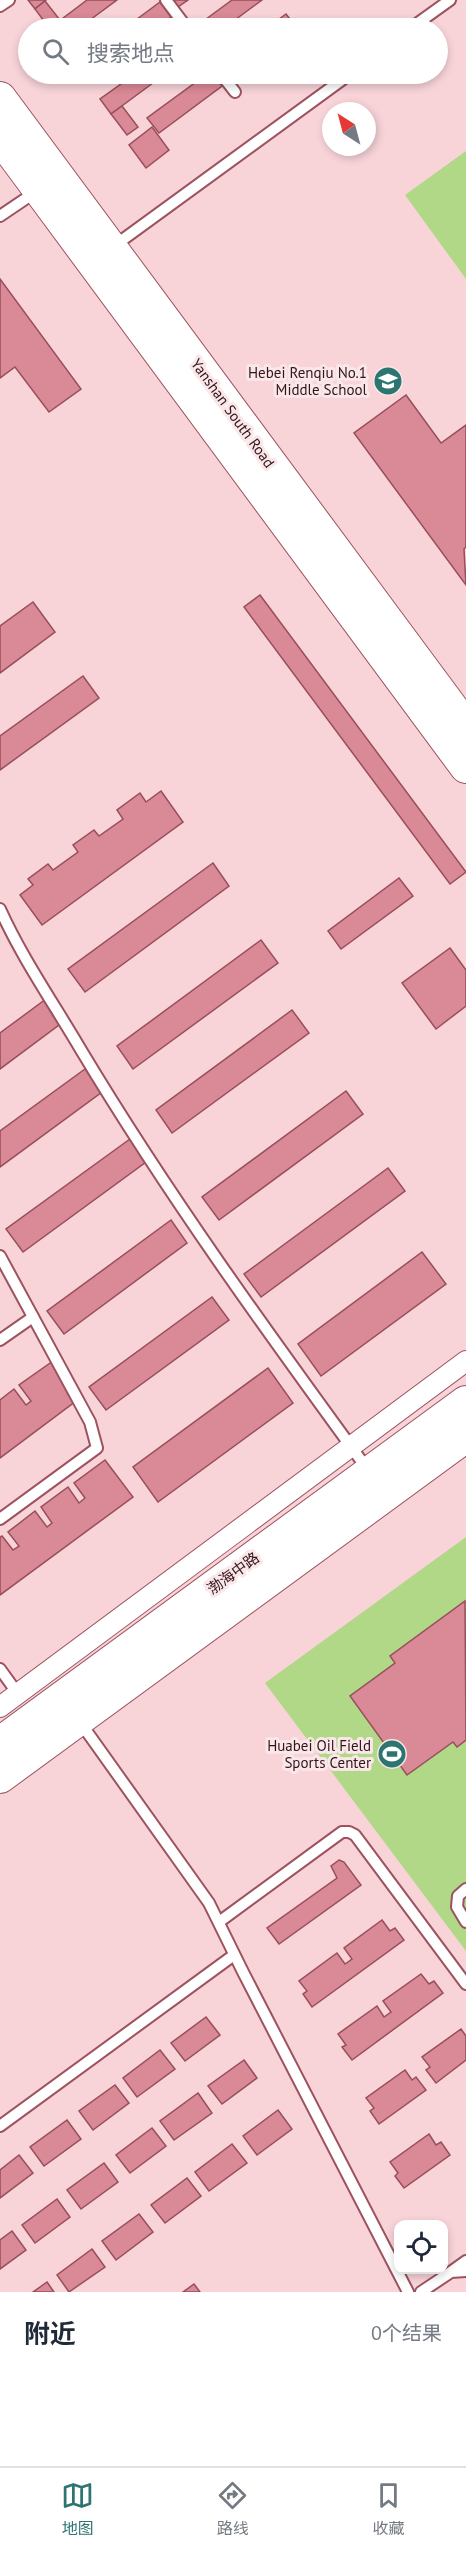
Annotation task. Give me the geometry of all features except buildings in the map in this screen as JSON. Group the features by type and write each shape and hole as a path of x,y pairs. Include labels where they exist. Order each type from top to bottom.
{"main road":[{"name":"Yanshan South Road","path":"0,98 466,727"},
{"name":"Yanshan South Road","path":"0,137 466,767"},
{"name":"渤海中路","path":"0,1743 466,1402"},
{"name":"渤海中路","path":"0,1777 466,1436"}],"street":[{"path":"0,1707 466,1361"}],"lane":[{"path":"0,6 9,0"},
{"path":"166,0 180,18"},
{"path":"425,18 450,0"},
{"path":"229,84 235,92"},
{"path":"111,248 336,84"},
{"path":"0,216 38,189"},
{"path":"0,909 115,1107 254,1313 370,1473"},
{"path":"0,1256 90,1422 97,1448 0,1519"},
{"path":"0,1340 33,1317"},
{"path":"0,1669 18,1694"},
{"path":"78,1719 209,1902 408,2292"},
{"path":"219,1922 342,1832 350,1832 355,1835 466,1984"},
{"path":"466,1889 458,1896 458,1907 466,1922"},
{"path":"0,2126 234,1954"},
{"path":"421,2292 466,2261"},
{"path":"451,2272 466,2271"}],"green space":[{"path":"466,151 466,279 405,195"},
{"name":"Huabei Oil Field Sports Center","path":"466,1537 466,1951 265,1683"}],"place":[{"name":"Hebei Renqiu No.1 Middle School","path":"388,381"},
{"name":"Huabei Oil Field Sports Center","path":"392,1754"}]}
